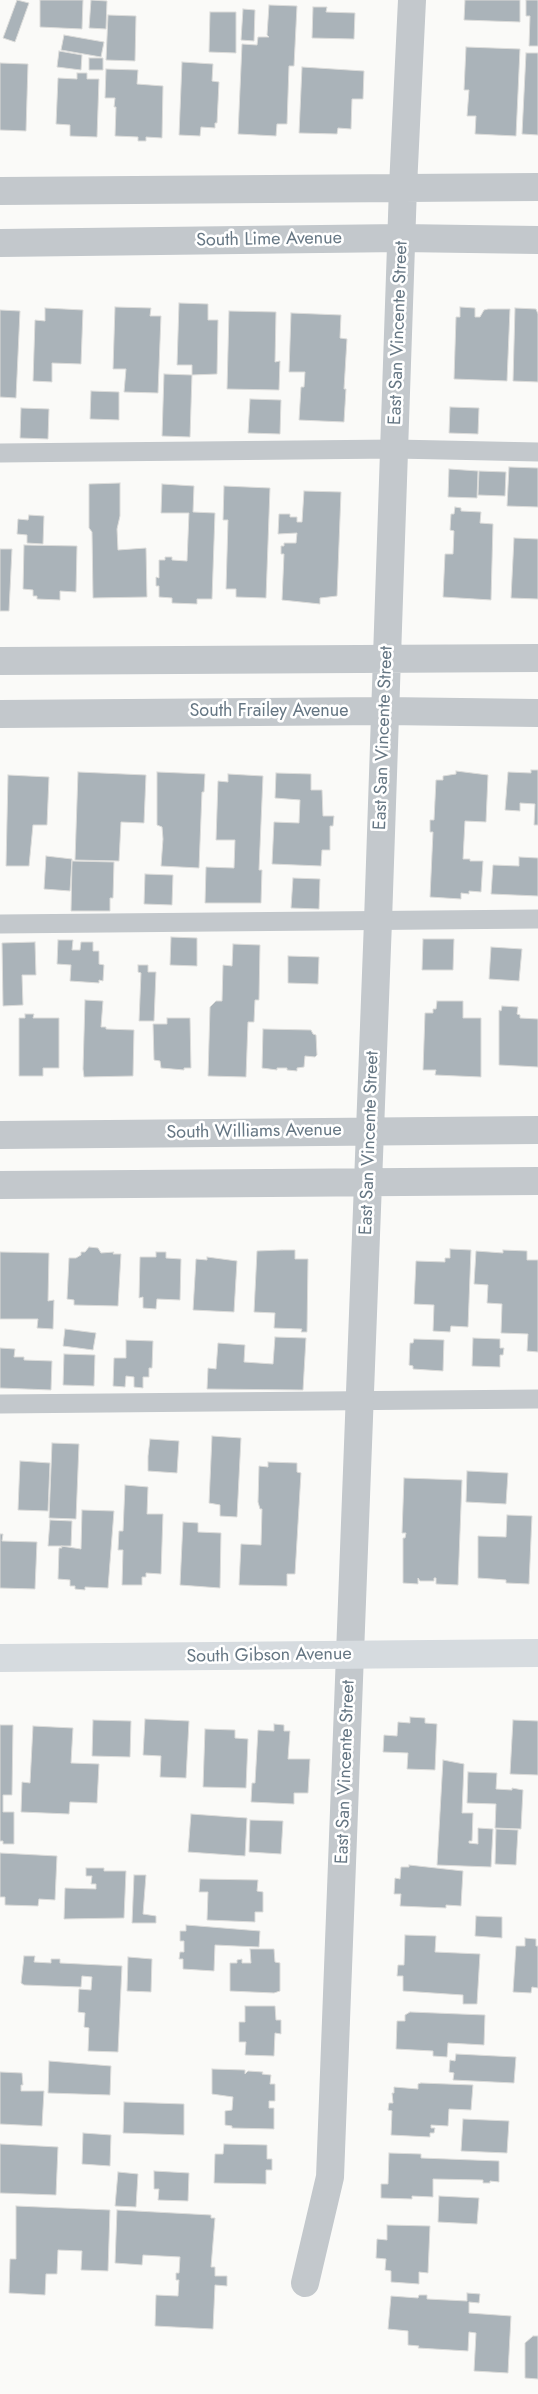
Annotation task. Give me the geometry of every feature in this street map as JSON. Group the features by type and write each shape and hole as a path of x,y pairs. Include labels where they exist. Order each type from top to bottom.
{"street":[{"name":"East San Vincente Street","path":"304,2283 330,2177 361,1400 401,238 412,0"},
{"path":"0,191 538,187"},
{"name":"South Lime Avenue","path":"0,243 401,238 538,240"},
{"path":"0,661 538,658"},
{"name":"South Frailey Avenue","path":"0,714 385,711 538,713"},
{"name":"South Williams Avenue","path":"0,1135 538,1130"},
{"path":"0,1185 538,1181"},
{"name":"South Gibson Avenue","path":"0,1658 538,1653"}],"lane":[{"path":"0,453 395,449 538,452"},
{"path":"0,924 538,919"},
{"path":"0,1404 538,1399"}],"building":[{"path":"17,0 29,3 15,42 3,38"},
{"path":"40,0 83,0 82,29 40,27"},
{"path":"91,0 107,1 106,29 89,28"},
{"path":"465,0 520,0 520,22 464,20"},
{"path":"526,0 538,0 538,46 529,46 530,16 526,16"},
{"path":"269,5 297,6 294,66 289,66 287,124 277,124 276,136 238,134 242,44 257,45 258,37 269,37 267,35"},
{"path":"313,7 327,7 326,12 355,13 354,39 312,38"},
{"path":"243,9 255,10 254,41 241,40"},
{"path":"210,12 236,12 236,53 209,52"},
{"path":"108,15 136,16 135,61 106,60"},
{"path":"64,35 104,42 101,57 61,50"},
{"path":"466,47 520,49 516,136 475,134 476,116 467,116 469,90 464,90"},
{"path":"59,51 82,55 81,70 57,67"},
{"path":"526,53 538,53 538,135 522,134"},
{"path":"89,58 103,58 103,70 89,70"},
{"path":"182,62 213,64 212,81 219,82 217,123 215,123 215,128 201,127 200,136 179,135"},
{"path":"0,63 28,64 26,131 0,130"},
{"path":"302,67 364,71 363,99 352,99 351,129 338,128 337,134 299,133"},
{"path":"106,69 138,70 137,84 163,86 162,138 146,137 146,141 138,141 138,137 115,136 115,98 105,98"},
{"path":"77,73 87,73 87,79 99,79 97,137 70,136 70,125 56,124 58,78 77,79"},
{"path":"179,303 208,304 208,320 218,320 217,374 192,375 192,365 177,365"},
{"path":"115,307 151,308 150,316 161,316 158,393 124,392 126,369 113,369"},
{"path":"460,307 475,308 475,317 480,317 484,310 488,309 510,309 507,381 454,379 456,317 460,317"},
{"path":"45,308 83,310 81,364 52,363 52,382 33,381 35,320 45,321"},
{"path":"515,308 536,309 538,314 538,382 513,381"},
{"path":"0,310 20,311 16,398 0,397"},
{"path":"229,311 276,312 275,362 280,361 279,390 227,389"},
{"path":"291,313 341,315 340,338 347,339 344,422 299,420 301,387 304,387 305,372 289,372"},
{"path":"164,374 192,375 190,437 162,436"},
{"path":"91,391 119,392 119,420 90,419"},
{"path":"250,399 281,400 280,434 248,433"},
{"path":"450,407 479,408 478,434 449,433"},
{"path":"21,408 49,409 48,439 20,438"},
{"path":"509,467 538,468 538,507 507,506"},
{"path":"449,469 478,471 477,498 448,497"},
{"path":"479,471 506,472 505,496 478,495"},
{"path":"120,483 120,516 117,529 118,550 146,548 147,597 93,598 92,532 89,528 89,484"},
{"path":"162,484 194,486 193,512 215,513 212,599 197,599 197,604 172,603 172,598 159,597 159,586 156,586 156,577 159,578 159,560 165,560 165,557 172,557 172,560 187,561 189,513 161,513"},
{"path":"224,486 270,488 266,598 236,597 236,589 226,589 228,520 223,520"},
{"path":"304,491 341,492 337,596 320,598 320,604 282,600 284,554 281,554 281,546 284,546 284,543 296,543 297,533 278,534 279,514 290,514 290,517 297,517 297,522 302,522"},
{"path":"455,507 461,508 461,511 481,512 480,523 493,524 491,600 443,597 445,554 453,554 454,531 450,530 451,514 454,514"},
{"path":"29,515 44,516 43,544 27,543 27,535 17,534 18,519 28,520"},
{"path":"514,538 538,539 538,599 511,598"},
{"path":"24,545 77,546 76,592 60,591 60,600 37,599 37,596 33,596 33,590 23,589"},
{"path":"0,549 12,549 9,611 0,611"},
{"path":"531,770 538,770 538,825 534,825 535,804 520,803 520,811 505,810 508,772 531,773"},
{"path":"456,771 488,775 486,822 465,821 463,859 483,861 481,892 469,891 469,894 461,893 461,899 430,897 433,832 430,832 430,820 434,820 436,780 443,780 443,776 456,774"},
{"path":"78,772 146,775 144,823 121,822 119,861 75,860"},
{"path":"157,772 205,774 204,792 202,792 199,868 161,866 163,839 162,827 157,825"},
{"path":"276,773 311,774 311,790 322,790 323,816 334,816 333,826 330,826 330,850 322,850 321,866 272,864 274,822 299,823 300,800 275,798"},
{"path":"228,774 263,776 259,870 262,870 261,903 205,903 206,867 234,868 235,840 216,840 218,781 228,782"},
{"path":"8,775 49,777 47,825 33,825 29,866 6,866"},
{"path":"46,856 72,859 70,891 44,889"},
{"path":"519,857 538,858 538,896 491,894 493,865 519,866"},
{"path":"72,861 114,862 113,898 110,898 110,911 71,911"},
{"path":"145,874 173,875 172,905 144,904"},
{"path":"293,878 320,879 319,909 291,908"},
{"path":"171,937 197,938 197,966 170,965"},
{"path":"423,939 454,939 453,970 422,970"},
{"path":"58,940 73,940 72,950 80,950 81,942 93,942 93,951 99,951 99,964 104,965 103,981 99,980 99,983 70,981 71,965 57,964"},
{"path":"35,942 36,975 22,975 23,1005 3,1006 2,943"},
{"path":"233,944 260,945 259,1000 255,1000 254,1022 248,1022 246,1077 208,1076 210,1007 216,1001 222,1001 223,965 232,966"},
{"path":"491,947 522,949 519,981 489,979"},
{"path":"288,956 319,957 318,984 288,983"},
{"path":"138,965 148,965 148,972 156,972 154,1021 139,1021 141,973 138,972"},
{"path":"85,1000 103,1001 101,1027 106,1027 106,1029 134,1030 133,1076 84,1077"},
{"path":"437,1001 463,1001 463,1018 481,1018 481,1077 435,1075 436,1070 423,1070 425,1013 433,1013 433,1009 436,1009"},
{"path":"502,1006 518,1007 517,1014 520,1015 520,1018 538,1019 538,1067 499,1065 499,1010 501,1011"},
{"path":"25,1014 34,1014 33,1018 59,1018 59,1068 43,1068 43,1076 19,1076 19,1018 25,1018"},
{"path":"167,1018 190,1018 191,1068 184,1068 184,1070 161,1068 160,1061 154,1060 153,1024 167,1024"},
{"path":"263,1029 311,1030 316,1035 317,1055 315,1057 305,1056 304,1067 297,1068 297,1071 287,1070 287,1068 277,1068 277,1070 262,1068"},
{"path":"89,1247 98,1248 101,1253 114,1252 113,1254 121,1254 118,1306 74,1305 74,1300 67,1299 69,1258 76,1258"},
{"path":"450,1249 471,1250 468,1327 451,1326 450,1332 433,1331 434,1305 414,1304 416,1261 445,1262 445,1258 450,1258"},
{"path":"295,1250 295,1259 308,1259 307,1332 301,1332 302,1329 274,1328 275,1313 254,1312 257,1251"},
{"path":"503,1250 527,1251 527,1260 538,1260 538,1352 527,1351 528,1334 501,1333 502,1304 487,1303 488,1285 474,1284 476,1251 503,1253"},
{"path":"0,1252 49,1253 48,1301 54,1300 53,1329 37,1328 38,1319 0,1319"},
{"path":"156,1252 166,1252 166,1258 181,1259 180,1300 157,1299 156,1309 143,1308 143,1297 139,1298 140,1257 156,1257"},
{"path":"207,1257 237,1261 234,1312 193,1310 196,1259 207,1260"},
{"path":"65,1329 96,1333 93,1350 63,1346"},
{"path":"275,1337 306,1338 303,1390 207,1389 208,1368 216,1369 218,1343 245,1345 244,1362 273,1364"},
{"path":"473,1338 500,1339 500,1348 504,1348 503,1355 500,1355 500,1367 472,1366"},
{"path":"414,1339 444,1340 443,1371 413,1369 413,1366 409,1365 410,1343 413,1343"},
{"path":"126,1340 153,1341 152,1368 149,1368 149,1377 143,1377 143,1388 134,1387 134,1377 126,1376 125,1387 113,1386 114,1358 126,1358"},
{"path":"0,1348 15,1349 14,1357 24,1357 24,1360 52,1361 51,1390 0,1388"},
{"path":"64,1354 95,1355 94,1386 63,1385"},
{"path":"212,1436 241,1438 237,1517 220,1516 220,1505 209,1503"},
{"path":"150,1439 179,1441 177,1473 148,1471"},
{"path":"52,1443 79,1444 76,1519 49,1518"},
{"path":"20,1461 50,1463 48,1511 18,1510"},
{"path":"268,1462 297,1463 297,1472 301,1473 295,1574 287,1574 287,1586 239,1585 241,1544 261,1545 262,1509 260,1509 258,1502 259,1466 268,1467"},
{"path":"467,1471 508,1473 506,1504 466,1502"},
{"path":"404,1478 462,1480 458,1585 436,1584 436,1578 434,1578 434,1581 420,1581 418,1578 418,1584 403,1583 403,1538 405,1538 406,1533 402,1533"},
{"path":"125,1485 148,1487 147,1514 163,1514 161,1574 146,1573 146,1577 142,1577 142,1585 122,1585 123,1550 118,1550 119,1531 123,1531"},
{"path":"82,1510 114,1511 108,1588 85,1587 85,1590 75,1589 75,1586 70,1586 70,1580 58,1579 59,1548 62,1548 61,1546 81,1549"},
{"path":"507,1515 532,1516 529,1584 506,1583 506,1580 478,1578 478,1536 506,1537"},
{"path":"50,1520 72,1521 71,1546 48,1546"},
{"path":"183,1522 198,1523 198,1532 221,1533 220,1588 180,1585"},
{"path":"0,1534 3,1534 2,1541 37,1542 35,1589 0,1588"},
{"path":"410,1717 425,1718 425,1723 437,1724 435,1770 407,1769 408,1753 383,1752 384,1735 397,1736 398,1722 410,1723"},
{"path":"145,1719 189,1721 186,1778 160,1777 161,1756 143,1755"},
{"path":"93,1720 131,1721 130,1757 92,1756"},
{"path":"513,1720 538,1721 538,1775 510,1774"},
{"path":"274,1724 284,1725 284,1731 290,1731 288,1759 310,1759 308,1793 294,1793 294,1804 251,1802 252,1783 255,1783 258,1730 274,1731"},
{"path":"0,1725 13,1725 12,1795 3,1795 3,1812 14,1812 14,1844 3,1844 3,1841 0,1841"},
{"path":"33,1726 73,1728 71,1763 99,1764 97,1803 70,1802 69,1814 21,1812 22,1782 30,1783"},
{"path":"205,1729 235,1730 235,1738 248,1739 246,1788 203,1787"},
{"path":"443,1760 464,1764 462,1813 473,1813 472,1841 469,1841 469,1843 478,1844 478,1828 493,1829 491,1867 437,1865"},
{"path":"468,1772 497,1773 496,1789 512,1790 512,1788 523,1790 521,1829 495,1828 496,1804 467,1803"},
{"path":"191,1814 247,1818 245,1856 188,1852"},
{"path":"250,1820 283,1821 281,1854 249,1852"},
{"path":"496,1829 518,1830 516,1865 495,1864"},
{"path":"0,1853 57,1856 55,1900 39,1899 38,1906 5,1905 5,1897 0,1897"},
{"path":"409,1865 463,1871 461,1906 446,1905 446,1908 400,1906 401,1894 394,1894 395,1878 400,1879 401,1867 409,1867"},
{"path":"86,1868 104,1868 104,1871 126,1871 124,1918 64,1919 65,1888 96,1889 96,1884 91,1884 92,1876 86,1876"},
{"path":"134,1875 146,1875 143,1914 156,1916 156,1923 132,1923"},
{"path":"200,1879 258,1880 257,1891 263,1892 263,1912 255,1912 255,1922 207,1920 208,1892 199,1892"},
{"path":"476,1916 502,1917 502,1938 475,1936"},
{"path":"186,1925 260,1931 259,1947 215,1945 214,1971 183,1969 183,1959 179,1959 180,1952 184,1952 184,1941 180,1941 180,1931 186,1931"},
{"path":"405,1935 436,1936 435,1952 480,1954 477,2004 463,2004 463,1995 403,1991 403,1976 397,1976 398,1965 404,1965"},
{"path":"525,1938 536,1939 536,1946 538,1946 538,1988 532,1987 531,1993 513,1992 516,1946 525,1946"},
{"path":"250,1949 274,1949 275,1962 280,1963 280,1991 274,1993 230,1991 230,1963 237,1963 237,1960 242,1959 242,1963 251,1963"},
{"path":"24,1956 35,1956 34,1962 51,1963 51,1959 60,1959 60,1963 122,1966 118,2052 88,2051 89,2028 84,2027 85,2013 78,2012 79,1989 91,1990 92,1977 82,1976 81,1987 24,1985 21,1983"},
{"path":"128,1957 152,1959 151,1992 127,1991"},
{"path":"245,2006 275,2006 276,2020 281,2020 281,2034 275,2033 274,2056 245,2055 246,2042 239,2042 239,2022 245,2022"},
{"path":"410,2012 485,2015 484,2045 448,2043 447,2057 433,2056 433,2051 396,2049 397,2021 405,2021 405,2015"},
{"path":"456,2054 516,2057 514,2083 453,2080 454,2073 449,2072 450,2060 455,2061"},
{"path":"49,2061 111,2066 110,2095 48,2093"},
{"path":"212,2069 245,2070 245,2074 248,2071 263,2072 262,2074 271,2075 270,2084 275,2084 275,2101 269,2101 269,2108 274,2108 274,2129 232,2128 232,2126 225,2125 225,2111 232,2110 233,2097 212,2094"},
{"path":"0,2072 22,2073 23,2085 21,2085 21,2091 44,2091 42,2126 0,2124"},
{"path":"418,2084 473,2085 471,2110 449,2109 448,2126 431,2125 431,2128 435,2128 434,2133 430,2133 430,2137 391,2135 392,2111 388,2110 389,2103 393,2103 392,2093 394,2093 394,2087 418,2089"},
{"path":"124,2102 184,2104 184,2135 123,2133"},
{"path":"463,2119 509,2121 507,2153 461,2151"},
{"path":"83,2133 111,2135 110,2166 82,2164"},
{"path":"0,2144 58,2147 56,2195 0,2193"},
{"path":"224,2144 267,2145 267,2159 272,2159 272,2170 266,2170 266,2184 214,2183 215,2154 223,2154"},
{"path":"389,2153 421,2154 421,2158 499,2161 499,2182 490,2181 490,2183 483,2183 483,2180 433,2179 433,2197 412,2196 412,2199 381,2198 381,2184 388,2184"},
{"path":"154,2171 189,2173 188,2201 158,2200 159,2189 154,2189"},
{"path":"118,2172 138,2174 136,2207 115,2206"},
{"path":"439,2196 479,2198 477,2224 438,2222"},
{"path":"16,2206 110,2210 108,2271 81,2270 82,2251 58,2250 57,2274 46,2274 45,2295 9,2293 10,2259 16,2259"},
{"path":"117,2210 211,2215 211,2218 215,2218 211,2267 215,2267 215,2276 227,2276 227,2286 215,2285 213,2329 155,2326 156,2295 178,2296 179,2280 176,2280 176,2273 179,2273 180,2257 143,2255 142,2265 115,2263"},
{"path":"387,2225 430,2226 428,2273 419,2272 419,2284 391,2282 391,2271 385,2270 386,2259 376,2258 377,2239 387,2240"},
{"path":"467,2293 480,2294 479,2303 469,2302 469,2313 511,2316 508,2373 474,2371 476,2333 469,2332 468,2351 418,2348 419,2346 408,2345 408,2331 388,2329 391,2296 418,2298 419,2295 427,2295 427,2299 467,2301"},
{"path":"533,2336 538,2336 538,2379 525,2378 525,2343"}]}
